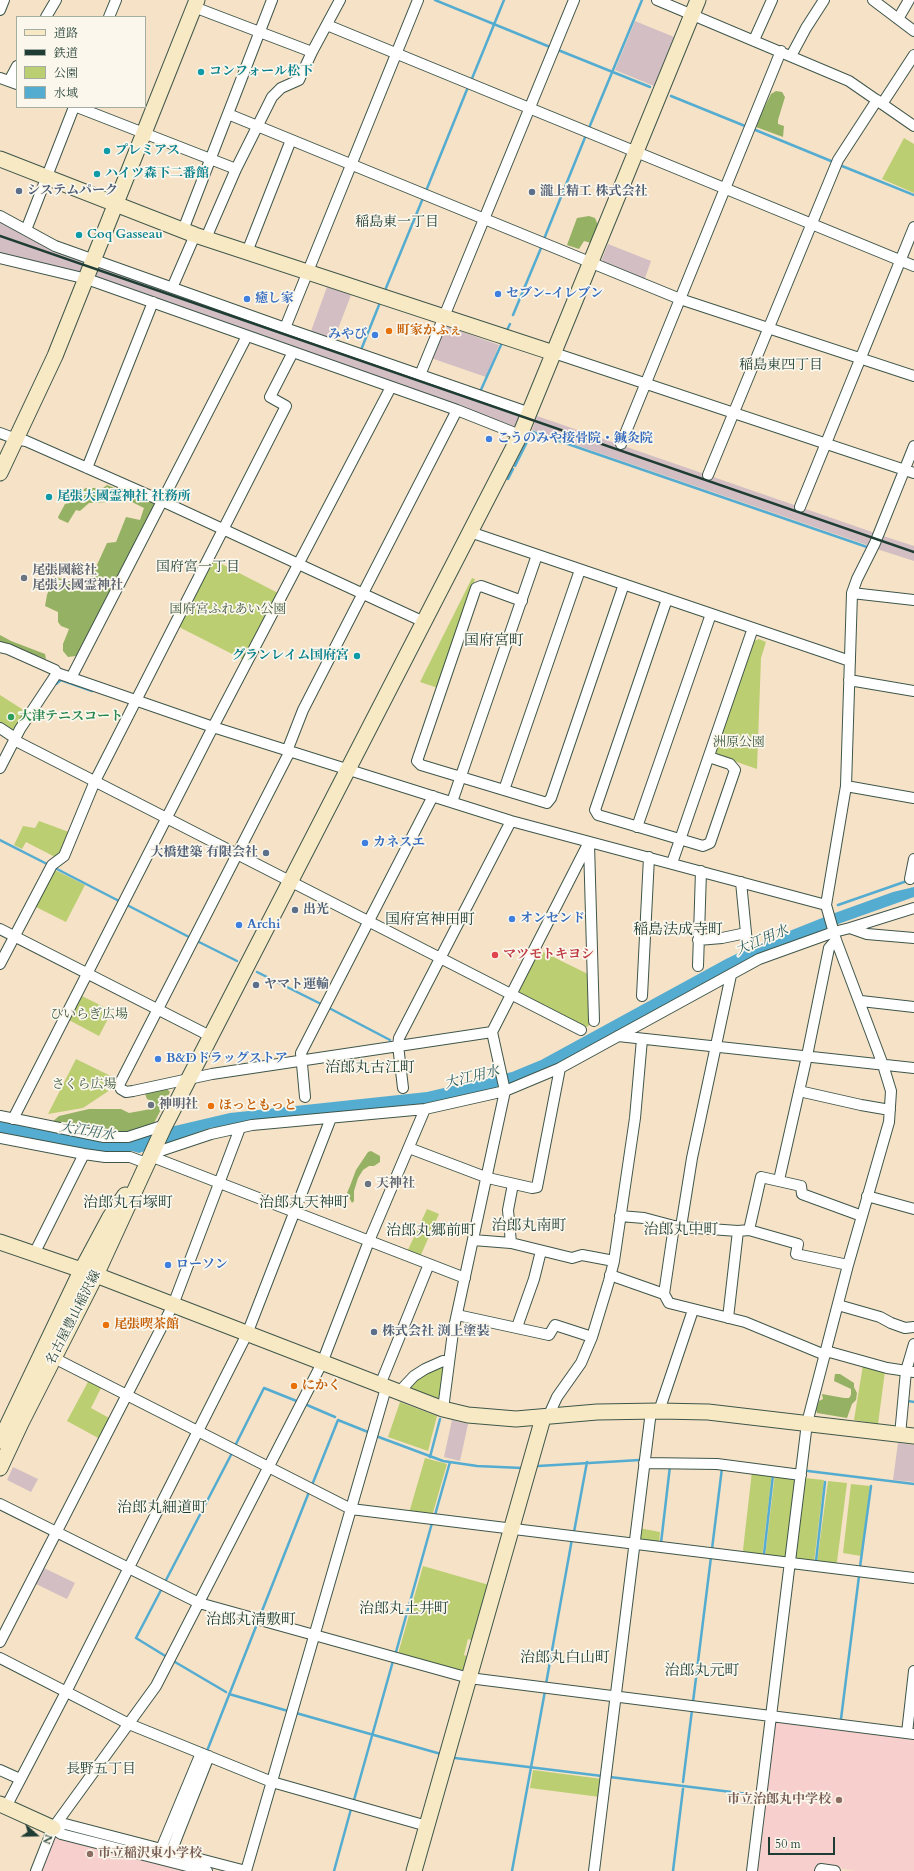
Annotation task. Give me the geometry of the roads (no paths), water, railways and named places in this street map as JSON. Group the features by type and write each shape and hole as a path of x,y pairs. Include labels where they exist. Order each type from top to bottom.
{"street":[{"path":"0,10 4,0"},
{"path":"47,16 56,0"},
{"path":"109,16 116,0"},
{"path":"195,234 210,159 272,0"},
{"path":"285,328 418,0"},
{"path":"420,375 531,108 574,0"},
{"path":"658,0 849,81 914,126"},
{"path":"149,1158 210,1036 520,435 698,0"},
{"path":"754,40 772,0"},
{"path":"791,56 806,28 824,0"},
{"path":"873,0 914,31"},
{"path":"898,19 909,0"},
{"path":"172,288 195,234 236,169 272,97 280,88 299,80 338,1"},
{"path":"0,473 55,356 196,2 259,32 312,52"},
{"path":"327,24 914,266"},
{"path":"621,444 781,51"},
{"path":"708,475 838,160 914,55"},
{"path":"9,81 16,68"},
{"path":"26,230 75,108"},
{"path":"78,108 144,132 236,169"},
{"path":"228,114 591,262 680,300 914,376"},
{"path":"246,252 291,140"},
{"path":"0,159 115,204 246,252 444,316 909,471"},
{"path":"0,216 55,246 530,413"},
{"path":"800,507 914,228"},
{"path":"0,259 87,278 457,410 520,435"},
{"path":"87,468 153,302"},
{"path":"71,678 247,336"},
{"path":"0,964 52,865 64,856 95,781 286,406 270,397 293,352"},
{"path":"13,1119 213,727 391,387"},
{"path":"457,410 303,710 288,751 119,1085 126,1092 189,1078 398,1045 492,1032"},
{"path":"0,433 16,440 26,441 162,501 424,622"},
{"path":"752,1871 807,1423 848,1265 867,1196 880,1159 889,1122 891,1091 861,1001 835,933 828,910 846,786 852,593 857,579 909,471 914,446"},
{"path":"470,532 850,661"},
{"path":"452,802 538,555"},
{"path":"504,790 580,570"},
{"path":"522,601 481,586 476,588 417,761 421,765 547,803 624,584"},
{"path":"852,593 914,600"},
{"path":"667,599 595,810 598,816 703,846 710,842 735,770 730,764 709,757"},
{"path":"637,827 711,614"},
{"path":"672,863 753,628"},
{"path":"0,647 8,649 55,670 57,673 213,727 288,751 510,821 588,842 596,842 702,871 828,910"},
{"path":"0,768 15,739 57,673"},
{"path":"849,680 914,691"},
{"path":"0,728 15,739 95,781 581,1030"},
{"path":"846,786 914,798"},
{"path":"305,1097 300,1060 301,1053 433,796"},
{"path":"403,1088 398,1045 399,1038 510,821"},
{"path":"443,1409 457,1315 488,1178 505,1091 492,1032 588,842"},
{"path":"588,842 594,1021"},
{"path":"642,996 650,857"},
{"path":"910,879 914,859"},
{"path":"698,966 702,871"},
{"path":"698,940 747,938 741,882"},
{"path":"149,1158 211,1134 240,1128 425,1108 505,1091 560,1068 759,960 835,933 914,908"},
{"path":"850,928 868,934 914,938"},
{"path":"0,929 210,1036"},
{"path":"779,1180 807,1056 829,948 835,933"},
{"path":"731,975 677,1226 664,1294 669,1303 745,1322 825,1353 910,1372"},
{"path":"861,1001 914,1007"},
{"path":"618,1036 914,1068"},
{"path":"414,1871 511,1529 546,1418 557,1397 582,1364 592,1337 614,1261 635,1118 642,1038"},
{"path":"409,1148 488,1178 532,1188 537,1187 560,1068"},
{"path":"799,1091 890,1110"},
{"path":"36,1871 53,1828 156,1686 322,1363 369,1241 425,1108"},
{"path":"0,1116 104,1137 128,1137 164,1126"},
{"path":"207,1871 61,1834 53,1828 3,1805 20,1779 66,1692 247,1334 331,1118"},
{"path":"0,1642 172,1305 240,1128"},
{"path":"1,1140 105,1157 149,1158 219,1183 465,1278"},
{"path":"34,1254 84,1154"},
{"name":"名古屋豊山稲沢線","path":"0,1441 81,1271 110,1217 149,1158"},
{"name":"名古屋豊山稲沢線","path":"0,1468 21,1423 96,1275 149,1158"},
{"path":"749,1230 761,1177 801,1186 802,1194 862,1216"},
{"path":"510,1243 508,1210 512,1184"},
{"path":"867,1196 914,1209"},
{"path":"620,1216 644,1218 677,1226 738,1231 749,1230 798,1244 796,1254 848,1265"},
{"path":"728,1318 738,1231"},
{"path":"473,1240 510,1243 572,1258 582,1255 614,1261"},
{"path":"0,1242 96,1275 443,1409 490,1418 546,1418 597,1412 655,1411 722,1413 907,1435 910,1372 914,1344"},
{"path":"517,1327 534,1279 540,1251"},
{"path":"53,1828 65,1824 246,1871 351,1509 388,1388 429,1264"},
{"path":"610,1275 664,1294"},
{"path":"838,1305 880,1317 905,1328 914,1327"},
{"path":"594,1871 644,1463 655,1411 693,1310"},
{"path":"457,1315 549,1335 555,1325 592,1337"},
{"path":"54,1358 351,1509 914,1578"},
{"path":"388,1388 443,1361 449,1362"},
{"path":"644,1463 717,1464 801,1475"},
{"path":"0,1504 199,1603 469,1678 910,1733 914,1671"},
{"path":"0,1658 129,1724 272,1782 427,1826"},
{"path":"166,1850 205,1755"},
{"path":"0,1770 20,1779"},
{"path":"820,1871 821,1869 834,1871"}],"water":[{"path":"914,887 914,897 841,923 758,956 551,1067 509,1086 430,1104 210,1128 139,1153 132,1151 111,1153 0,1133 0,1120 123,1141 138,1139 143,1135 166,1128 230,1113 427,1092 512,1072 541,1060 726,959 757,944 832,914 893,892"}],"waterway":[{"path":"435,0 550,47"},
{"path":"471,81 504,0"},
{"path":"589,128 642,0"},
{"path":"558,50 650,87"},
{"path":"426,191 468,87"},
{"path":"671,96 745,126"},
{"path":"753,129 831,161"},
{"path":"544,239 586,135"},
{"path":"842,166 914,195"},
{"path":"386,288 423,198"},
{"path":"513,315 541,248"},
{"path":"361,350 379,305"},
{"path":"507,330 510,324"},
{"path":"480,392 501,345"},
{"path":"533,432 867,547"},
{"path":"515,466 529,438"},
{"path":"508,479 513,469"},
{"path":"56,684 61,680 92,691"},
{"path":"0,840 47,864"},
{"path":"55,868 119,901"},
{"path":"838,905 907,881"},
{"path":"127,905 189,937"},
{"path":"197,941 237,961"},
{"path":"257,972 321,1004"},
{"path":"329,1008 390,1040"},
{"path":"235,1446 264,1388 299,1402"},
{"path":"908,1401 914,1402"},
{"path":"307,1405 335,1417"},
{"path":"430,1457 440,1419"},
{"path":"312,1485 338,1420 368,1432"},
{"path":"376,1436 443,1461 477,1466 522,1468"},
{"path":"165,1582 232,1453"},
{"path":"538,1466 640,1460"},
{"path":"435,1515 450,1462"},
{"path":"574,1532 587,1462"},
{"path":"661,1543 670,1466"},
{"path":"712,1549 722,1468"},
{"path":"808,1471 914,1484"},
{"path":"764,1554 773,1475"},
{"path":"816,1561 825,1482"},
{"path":"860,1567 871,1486"},
{"path":"260,1616 309,1492"},
{"path":"396,1652 432,1523"},
{"path":"546,1684 572,1539"},
{"path":"693,1702 711,1557"},
{"path":"841,1719 859,1576"},
{"path":"161,1590 136,1638 167,1657"},
{"path":"207,1751 257,1624"},
{"path":"354,1800 393,1661"},
{"path":"175,1662 226,1692"},
{"path":"512,1871 545,1691"},
{"path":"229,1694 288,1711"},
{"path":"683,1782 692,1710"},
{"path":"296,1713 441,1754"},
{"path":"455,1758 602,1776"},
{"path":"610,1777 756,1795"},
{"path":"673,1871 683,1789"},
{"path":"334,1871 351,1809"}],"railway":[{"path":"0,236 914,552"}],"place":[{"name":"コンフォール松下","path":"201,72"},
{"name":"プレミアス","path":"107,151"},
{"name":"ハイツ森下二番館","path":"97,174"},
{"name":"システムパーク","path":"19,191"},
{"name":"瀧上精工 株式会社","path":"532,192"},
{"name":"Coq Gasseau","path":"79,235"},
{"name":"セブン-イレブン","path":"498,294"},
{"name":"癒し家","path":"247,299"},
{"name":"町家かふぇ","path":"389,331"},
{"name":"みやび","path":"375,335"},
{"name":"こうのみや接骨院・鍼灸院","path":"489,439"},
{"name":"尾張大國霊神社 社務所","path":"49,497"},
{"name":"尾張國総社 尾張大國霊神社","path":"24,578"},
{"name":"グランレイム国府宮","path":"357,656"},
{"name":"大津テニスコート","path":"11,717"},
{"name":"カネスエ","path":"365,843"},
{"name":"大橋建築 有限会社","path":"266,853"},
{"name":"出光","path":"295,910"},
{"name":"オンセンド","path":"512,919"},
{"name":"Archi","path":"239,925"},
{"name":"マツモトキヨシ","path":"495,955"},
{"name":"ヤマト運輸","path":"256,985"},
{"name":"B&Dドラッグストア","path":"158,1059"},
{"name":"神明社","path":"151,1105"},
{"name":"ほっともっと","path":"211,1106"},
{"name":"天神社","path":"368,1184"},
{"name":"ローソン","path":"168,1265"},
{"name":"尾張喫茶館","path":"106,1325"},
{"name":"株式会社 渕上塗装","path":"374,1332"},
{"name":"にかく","path":"294,1386"},
{"name":"市立治郎丸中学校","path":"839,1800"},
{"name":"市立稲沢東小学校","path":"90,1854"}],"district":[{"name":"稲島東一丁目","path":"397,223"},
{"name":"稲島東四丁目","path":"781,366"},
{"name":"国府宮一丁目","path":"198,568"},
{"name":"国府宮町","path":"494,642"},
{"name":"国府宮神田町","path":"430,921"},
{"name":"稲島法成寺町","path":"678,931"},
{"name":"治郎丸古江町","path":"370,1069"},
{"name":"治郎丸石塚町","path":"128,1204"},
{"name":"治郎丸天神町","path":"304,1204"},
{"name":"治郎丸南町","path":"529,1227"},
{"name":"治郎丸中町","path":"681,1231"},
{"name":"治郎丸郷前町","path":"431,1232"},
{"name":"治郎丸細道町","path":"162,1509"},
{"name":"治郎丸土井町","path":"404,1610"},
{"name":"治郎丸清敷町","path":"251,1621"},
{"name":"治郎丸白山町","path":"565,1659"},
{"name":"治郎丸元町","path":"702,1672"},
{"name":"長野五丁目","path":"101,1770"}],"park label":[{"name":"国府宮ふれあい公園","path":"228,610"},
{"name":"洲原公園","path":"739,743"},
{"name":"ひいらぎ広場","path":"89,1015"},
{"name":"さくら広場","path":"84,1085"}],"water label":[{"name":"大江用水","path":"762,941"},
{"name":"大江用水","path":"472,1078"},
{"name":"大江用水","path":"87,1132"}]}
